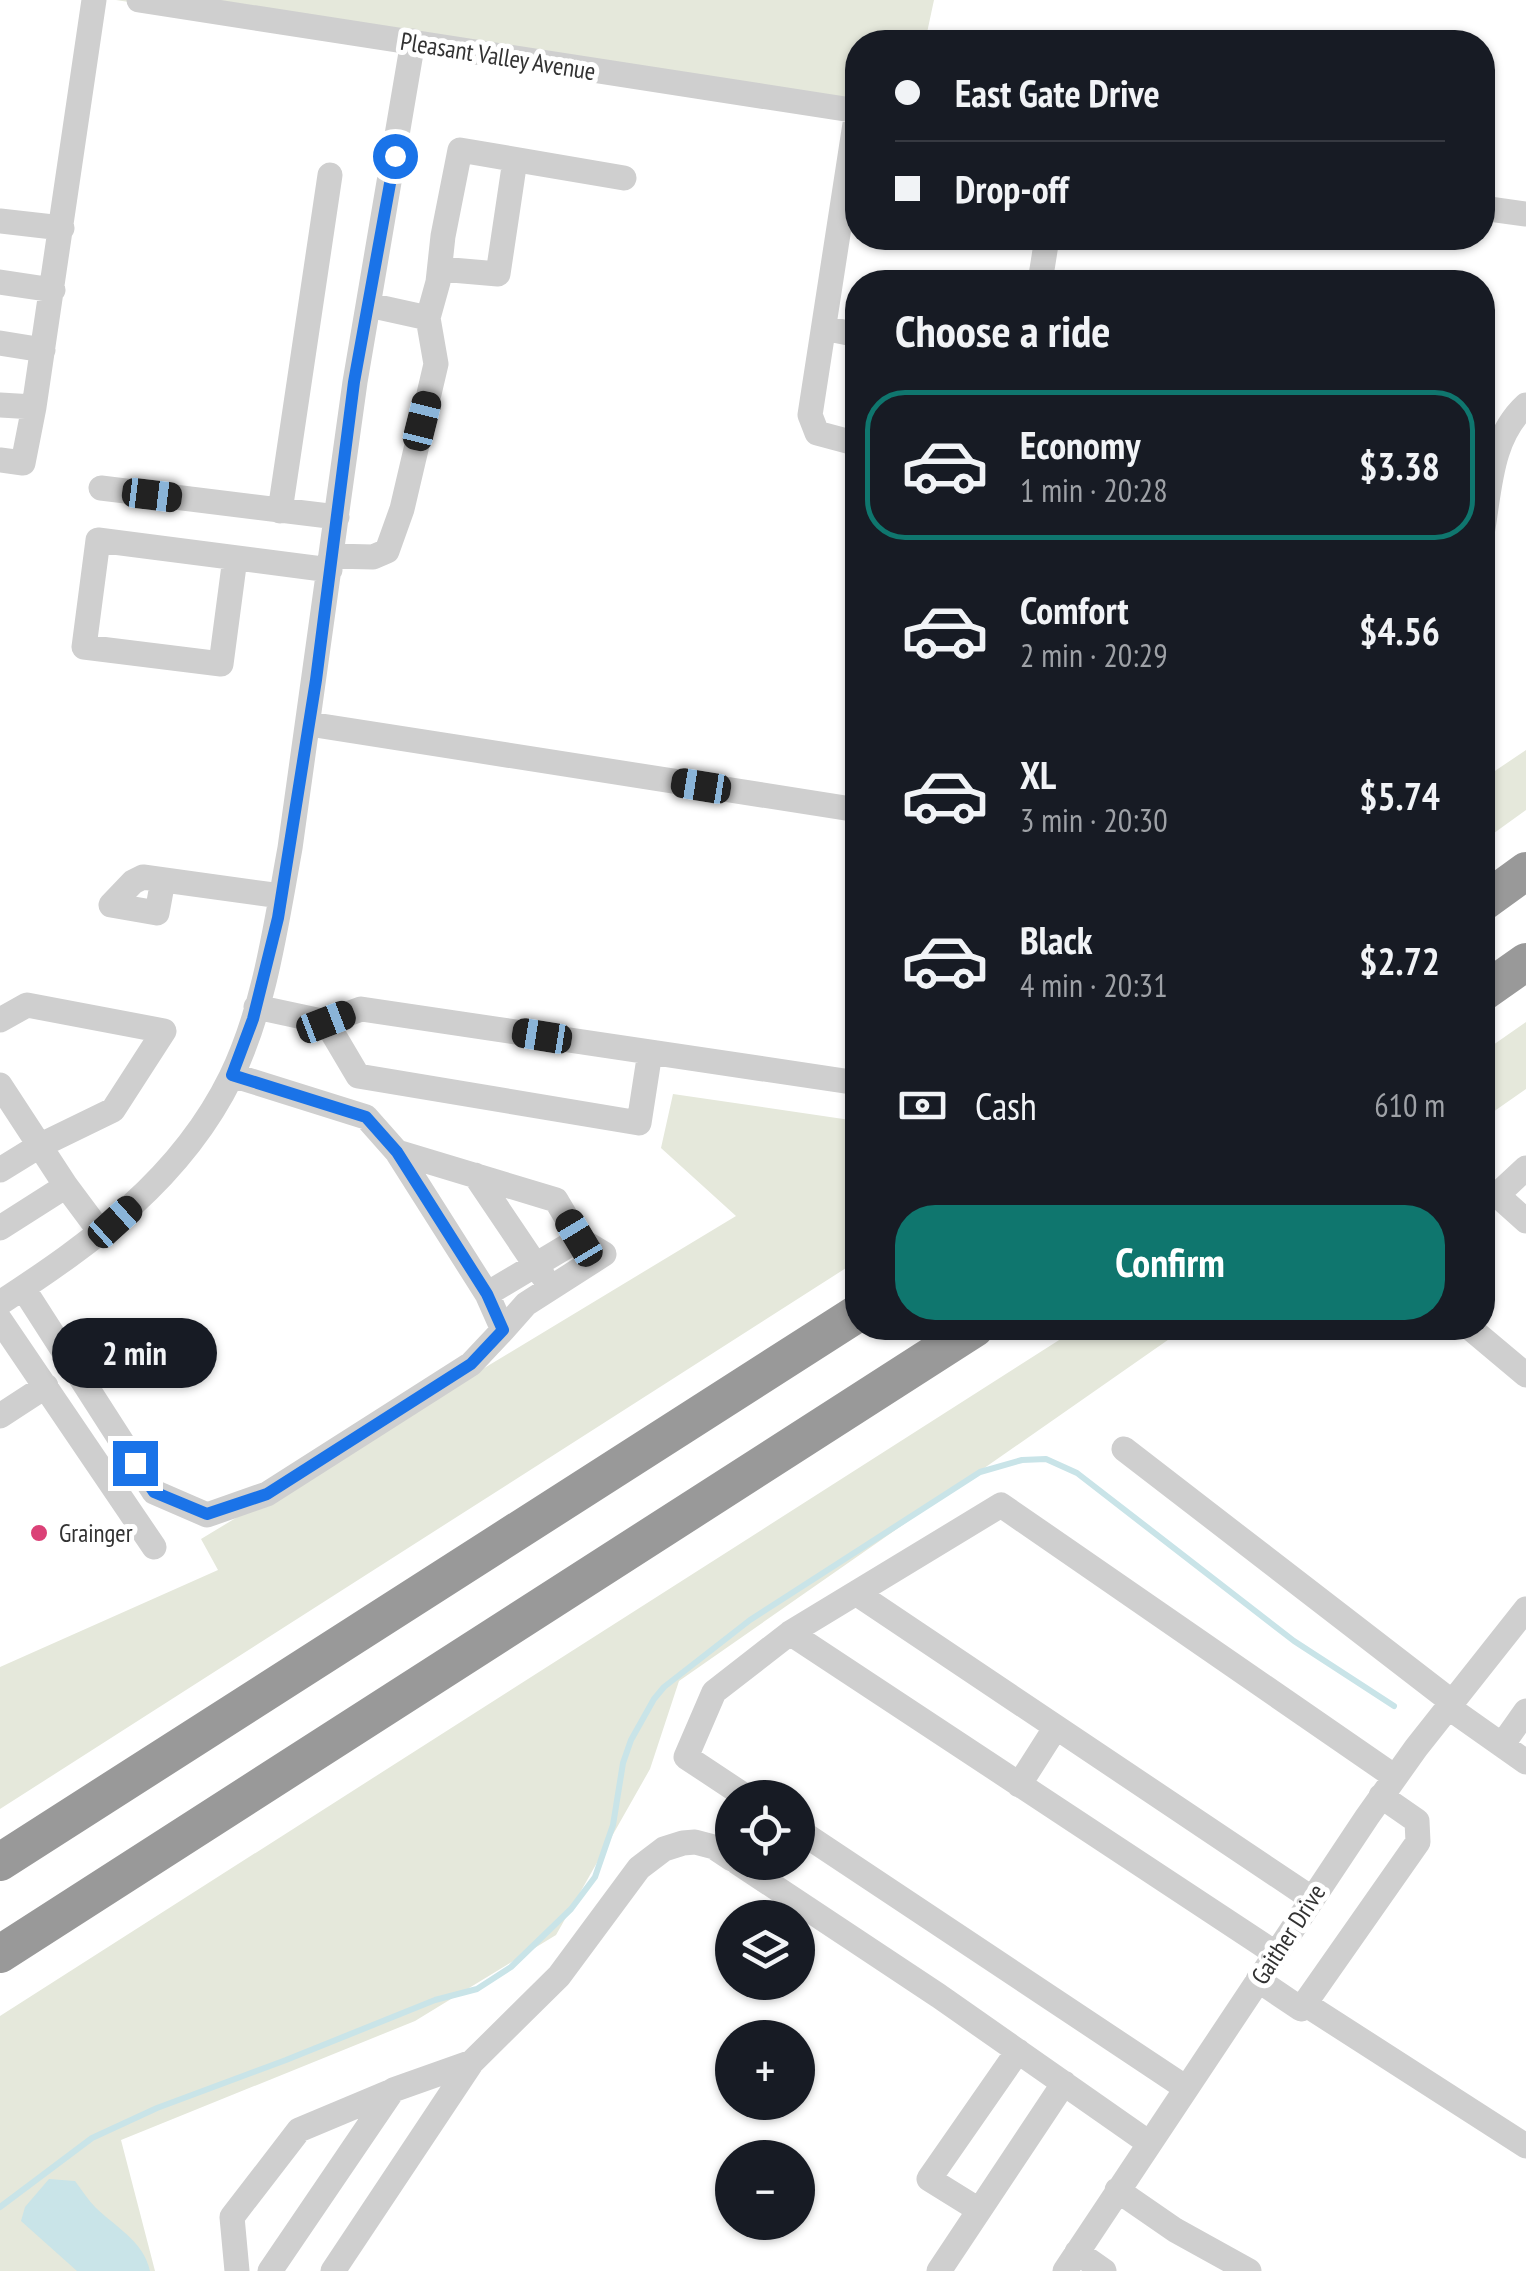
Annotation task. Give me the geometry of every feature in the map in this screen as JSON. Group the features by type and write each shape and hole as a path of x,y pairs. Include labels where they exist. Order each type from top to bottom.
{"highway":[{"path":"1495,893 1526,871"},
{"path":"1495,984 1526,962"},
{"path":"0,1862 845,1321"},
{"path":"0,1954 956,1340"}],"street":[{"path":"0,460 24,463 94,0"},
{"name":"Pleasant Valley Avenue","path":"139,0 845,109"},
{"path":"0,1303 101,1233 170,1168 203,1126 232,1075 256,1007 282,896 354,382 413,41"},
{"path":"235,558 220,664 84,647 98,540 235,558 331,563 373,557 386,550 402,509 436,364 428,318 460,150 624,178"},
{"path":"440,269 498,274 515,160"},
{"path":"280,511 330,175"},
{"path":"845,190 810,416 818,433 845,440"},
{"path":"1495,210 1526,214"},
{"path":"0,220 62,228"},
{"path":"0,282 52,290"},
{"path":"369,305 428,318"},
{"path":"824,328 845,332"},
{"path":"0,343 43,350"},
{"path":"0,405 34,407"},
{"path":"1495,456 1512,418 1526,405"},
{"path":"101,488 337,517"},
{"path":"309,724 845,808"},
{"path":"163,880 282,896"},
{"path":"0,1020 28,1005 164,1031 113,1110 0,1170"},
{"path":"256,1007 326,1022 361,1009 845,1081"},
{"path":"326,1022 358,1076 638,1122 650,1052"},
{"path":"232,1075 366,1117 397,1152 487,1294 503,1330"},
{"path":"0,1084 101,1233"},
{"path":"23,1288 154,1492 207,1514 267,1494 471,1364 526,1304 604,1254 579,1238 556,1200 397,1152"},
{"path":"1526,1168 1497,1195 1526,1221"},
{"path":"475,1175 551,1288"},
{"path":"0,1228 66,1186"},
{"path":"487,1294 579,1238"},
{"path":"0,1320 154,1547"},
{"path":"1485,1340 1526,1374"},
{"path":"0,1416 46,1386"},
{"path":"1124,1449 1526,1762"},
{"path":"721,1780 686,1757 714,1692 790,1633 1001,1505 1388,1786 1417,1820 1418,1842 1301,2009 1258,1980"},
{"path":"856,1593 1311,1898"},
{"name":"Gaither Drive","path":"1071,2262 1388,1786 1526,1609"},
{"path":"790,1633 1274,1953"},
{"path":"1502,1745 1526,1712"},
{"path":"1019,1785 1056,1727"},
{"path":"815,1841 1186,2088"},
{"path":"333,2271 472,2062 560,1976 620,1893 664,1849 695,1842 715,1849"},
{"path":"763,1880 1149,2143"},
{"path":"1305,2004 1526,2146"},
{"path":"979,2210 929,2179 1018,2051"},
{"path":"237,2271 232,2217 299,2130 472,2062"},
{"path":"939,2271 1064,2084"},
{"path":"270,2271 393,2090"},
{"path":"1117,2190 1175,2230 1249,2271"},
{"path":"1071,2262 1104,2271"}],"shaded area":[{"path":"116,0 934,0 928,30 845,30 845,114"},
{"path":"1526,750 1526,810 1495,832 1495,771"},
{"path":"1526,1022 1526,1089 1495,1111 1495,1044"},
{"path":"673,1094 845,1119 845,1269 0,1809 0,1667 218,1570 201,1539 736,1216 661,1148"},
{"path":"1059,1340 1168,1340 679,1681 650,1769 556,1935 415,2021 121,2140 155,2271 0,2271 0,2016"}],"water":[{"path":"49,2179 75,2181 96,2208 136,2243 150,2271 77,2271 21,2221 25,2207"}],"waterway":[{"path":"0,2207 92,2138 157,2108 435,2000 477,1989 511,1967 571,1909 595,1877 613,1825 623,1763 631,1740 664,1687 750,1620 980,1472 1022,1460 1046,1459 1077,1473 1294,1641 1394,1706"}],"place":[{"name":"Grainger","path":"39,1533"}],"route":[{"path":"135,1463 154,1492 207,1514 267,1494 471,1364 503,1330 487,1294 397,1152 366,1117 232,1075 253,1019 278,918 316,680 354,382 395,156"}]}
